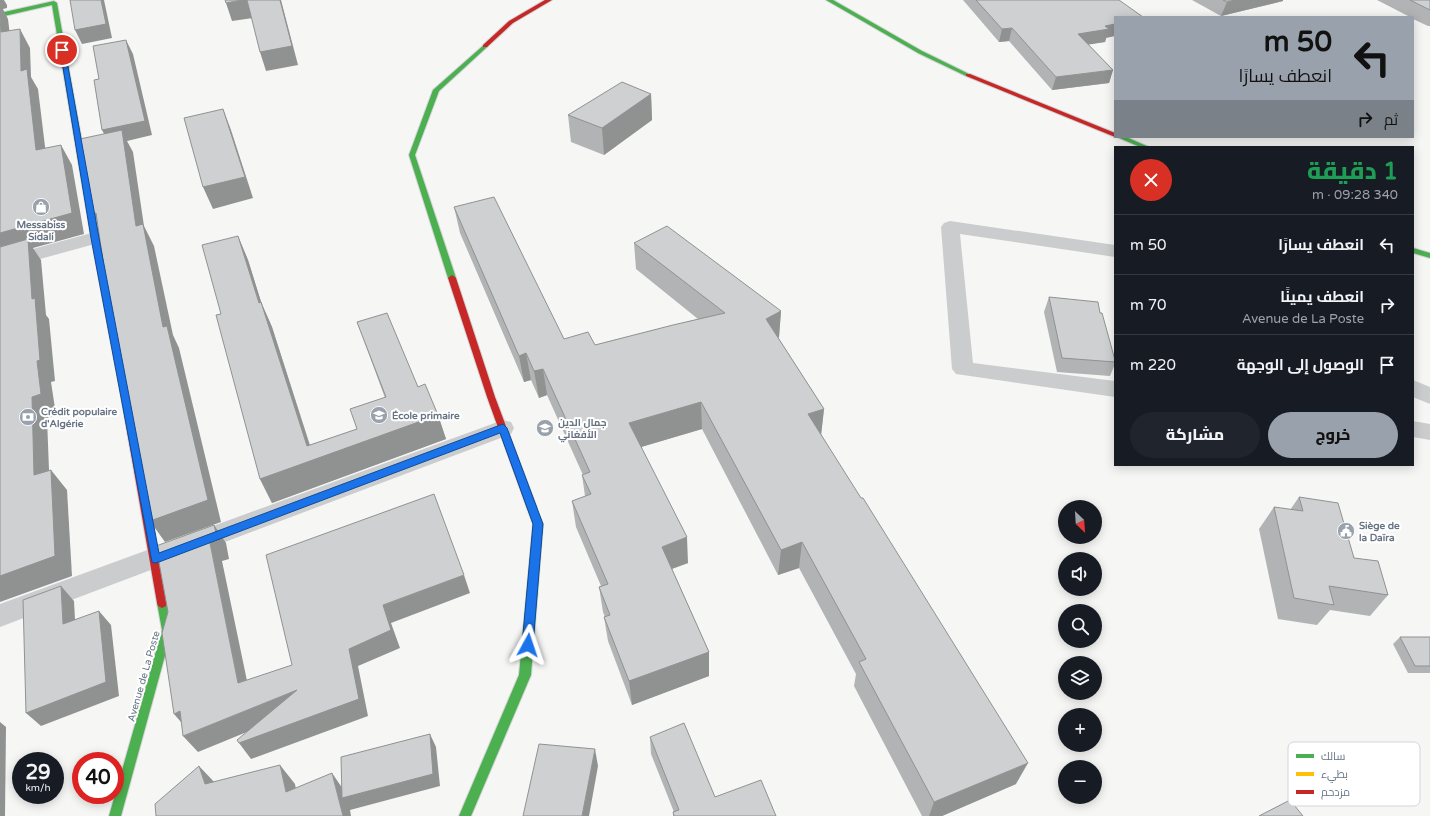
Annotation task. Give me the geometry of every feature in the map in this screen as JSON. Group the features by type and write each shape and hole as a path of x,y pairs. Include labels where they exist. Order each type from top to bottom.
{"street":[{"path":"465,816 525,676 538,524 503,428 412,155 436,90 511,22 549,0"},
{"path":"829,0 920,52 980,81 1114,135"},
{"name":"Avenue de La Poste","path":"0,15 54,3 95,238 167,630 115,816"},
{"path":"1123,138 1143,146"},
{"path":"1114,251 950,227 963,369 1114,389"},
{"path":"0,264 95,238"},
{"path":"1414,250 1430,256"},
{"path":"1414,388 1430,396"},
{"path":"0,616 503,428"},
{"path":"1414,429 1430,432"}],"building":[{"path":"70,0 101,0 106,24 75,30"},
{"path":"225,0 242,0 226,3"},
{"path":"247,0 280,0 292,46 260,52"},
{"path":"976,0 1119,0 1142,16 1114,16 1114,24 1105,26 1109,29 1078,34 1113,70 1056,77 1012,28 1002,29"},
{"path":"1223,0 1235,0 1227,2"},
{"path":"1410,0 1430,0 1430,10"},
{"path":"0,17 1,32 20,29 21,71 27,69 36,150 61,145 72,213 0,233"},
{"path":"126,40 145,121 102,130 94,80 99,79 93,46"},
{"path":"622,82 651,94 602,128 568,115"},
{"path":"223,109 245,177 203,187 184,118"},
{"path":"122,130 136,226 143,224 163,327 167,326 208,500 150,521 108,295 96,213 93,214 80,139"},
{"path":"494,197 564,339 588,332 595,345 725,313 634,243 667,226 781,311 766,319 824,409 808,414 861,498 863,498 1028,763 934,802 859,662 866,659 802,542 781,550 701,402 629,423 687,537 662,547 709,652 629,681 604,617 610,615 599,587 608,584 572,501 591,494 582,475 590,472 543,369 534,371 526,353 519,356 454,207"},
{"path":"238,236 259,303 261,302 307,446 357,429 350,409 386,397 357,322 387,313 418,387 425,384 438,415 260,479 216,315 221,314 202,245"},
{"path":"28,239 32,299 35,298 40,360 37,361 41,394 32,397 34,475 51,470 55,556 0,576 0,247"},
{"path":"1049,297 1098,302 1114,356 1114,362 1062,358"},
{"path":"434,494 464,575 383,605 391,630 349,649 359,699 239,743 237,740 297,690 183,736 180,711 174,714 162,633 168,612 156,546 214,525 218,540 210,543 238,683 292,665 266,555"},
{"path":"1299,497 1338,503 1354,558 1378,561 1388,595 1329,586 1334,605 1294,598 1274,507 1303,511"},
{"path":"61,586 63,624 99,611 106,682 26,713 23,600"},
{"path":"1400,637 1430,637 1430,666 1415,666"},
{"path":"684,723 715,797 761,780 776,816 674,816 673,812 679,810 650,737"},
{"path":"430,734 433,774 342,798 341,757"},
{"path":"539,744 595,749 582,816 523,816"},
{"path":"280,765 286,792 332,773 343,816 156,816 155,804 199,766 205,784"},
{"path":"1288,801 1288,806 1295,806 1303,816 1259,816"}],"traffic: fast":[{"path":"829,0 920,52 968,75"},
{"path":"0,15 54,3 95,237"},
{"path":"452,278 412,155 436,90 485,46"},
{"path":"1123,138 1143,146"},
{"path":"1414,250 1430,256"},
{"path":"465,816 525,675 538,524 532,508"},
{"path":"115,816 167,630 162,603"}],"traffic: slow":[{"path":"95,237 125,396"}],"traffic: jam":[{"path":"485,46 511,22 549,0"},
{"path":"968,75 1114,135"},
{"path":"452,278 491,397 532,508"},
{"path":"125,396 162,603"}],"place":[{"name":"Messabiss Sidali","path":"41,207"},
{"name":"École primaire","path":"379,415"},
{"name":"Crédit populaire d'Algérie","path":"28,417"},
{"name":"جمال الدين الأفغاني","path":"545,428"},
{"name":"Siège de la Daïra","path":"1346,531"}],"route":[{"path":"62,50 95,238 155,559 503,428 538,524 528,645"}]}
